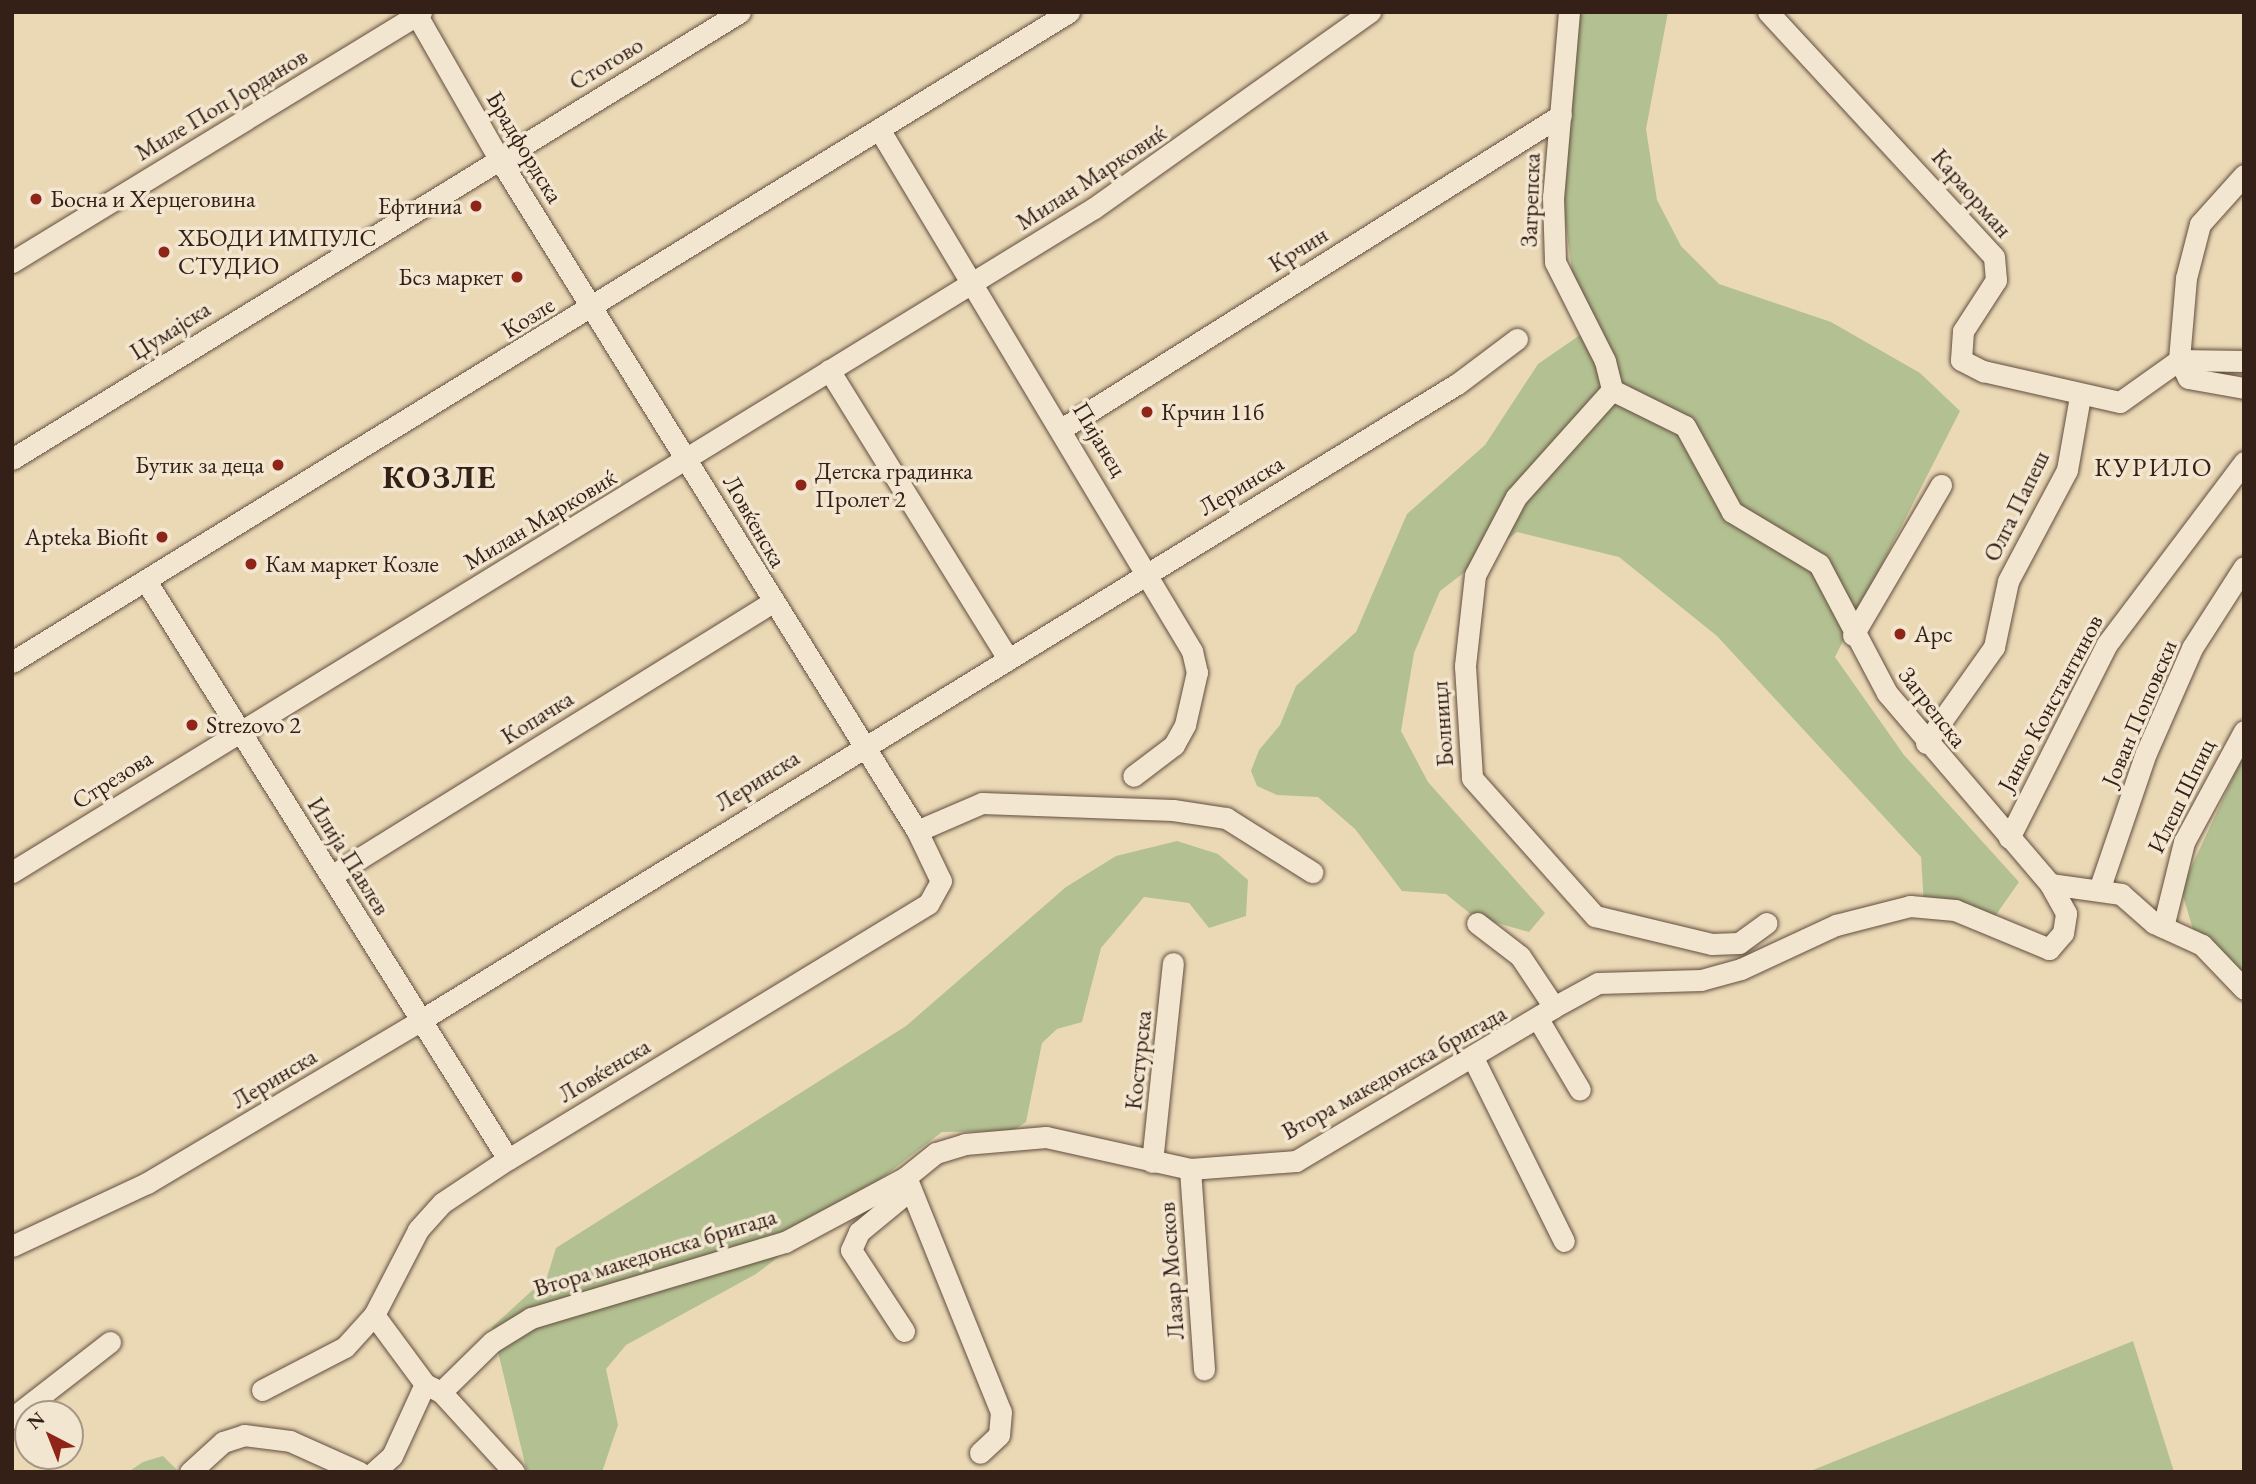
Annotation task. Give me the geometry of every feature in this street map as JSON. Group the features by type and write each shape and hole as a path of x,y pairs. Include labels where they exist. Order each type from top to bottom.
{"street":[{"name":"Стогово","path":"498,158 740,12"},
{"name":"Козле","path":"12,662 1069,12"},
{"name":"Милан Марковиќ","path":"240,731 689,460 1176,155 1370,12"},
{"name":"Загрепска","path":"1569,12 1560,115 1555,262 1605,361 1612,390 1641,408 1675,419 1692,434 1732,512 1819,564 1866,664 1926,743 2050,884"},
{"name":"Брадфордска","path":"418,13 498,158 593,307"},
{"name":"Миле Поп Јорданов","path":"12,262 418,13"},
{"name":"Караорман","path":"1775,13 1994,257 1996,279 1963,331 1961,360 2080,396 2120,402 2179,360"},
{"name":"Крчин","path":"1063,428 1560,115"},
{"name":"Пијанец","path":"880,129 1181,623 1196,672 1174,745 1133,776"},
{"name":"Џумајска","path":"12,459 498,158"},
{"path":"2244,175 2200,224 2186,278 2179,360 2188,378 2244,388"},
{"name":"Ловќенска","path":"365,1327 429,1215 508,1159 928,904 941,881 917,831 771,603 689,460 593,307"},
{"name":"Леринска","path":"12,1247 147,1183 421,1020 1006,656 1457,384 1517,339"},
{"path":"2179,360 2244,361"},
{"path":"830,370 1006,656"},
{"name":"Болницл","path":"1612,390 1528,480 1475,575 1465,666 1472,778 1595,916 1623,928 1712,944 1739,943 1767,923"},
{"name":"Олга Папеш","path":"1926,743 1994,647 2008,582 2067,470 2080,396"},
{"name":"Јанко Константинов","path":"2009,838 2107,643 2244,462"},
{"path":"1853,635 1941,485"},
{"name":"Јован Поповски","path":"2100,887 2146,753 2192,648 2244,567"},
{"name":"Илија Павлев","path":"146,581 508,1159"},
{"name":"Копачка","path":"331,876 771,603"},
{"name":"Стрезова","path":"12,872 240,731"},
{"name":"Илеш Шпиц","path":"2163,927 2184,842 2244,731"},
{"path":"917,831 982,803 1173,810 1226,818 1312,872"},
{"path":"2050,884 2100,887 2121,894 2163,927 2202,945 2244,989"},
{"name":"Втора македонска бригада","path":"433,1388 492,1342 531,1318 785,1242 909,1183 936,1153 1014,1136 1190,1169 1296,1161 1474,1060 1546,1013 1598,984 1701,980 1741,969 1836,925 1910,906 1955,910 2049,949 2063,933 2066,913 2050,884"},
{"path":"1477,923 1520,956 1580,1090"},
{"name":"Костурска","path":"1152,1162 1173,963"},
{"path":"1474,1060 1564,1241"},
{"name":"Лазар Москов","path":"1190,1169 1204,1370"},
{"path":"904,1331 851,1250 859,1233 909,1183 1001,1412 999,1435 980,1453"},
{"path":"261,1390 365,1327 433,1388 514,1472"},
{"path":"12,1418 110,1342"},
{"path":"374,1472 392,1456 433,1388"},
{"path":"190,1472 223,1442 244,1435 290,1441 359,1472"}],"green space":[{"path":"1578,12 1668,12 1646,129 1657,200 1681,246 1719,284 1831,322 1920,373 1960,411 1835,657 1904,755 2019,882 1993,919 1924,906 1921,857 1717,636 1619,557 1517,532 1440,591 1414,653 1401,731 1428,782 1545,913 1529,932 1473,916 1446,894 1402,891 1355,829 1318,797 1277,795 1257,786 1251,771 1259,750 1280,725 1296,686 1356,632 1407,514 1485,445 1538,364 1580,335 1561,185"},
{"path":"2244,754 2244,997 2195,936 2181,889"},
{"path":"1177,841 1218,854 1248,880 1246,916 1209,928 1189,903 1144,897 1101,948 1082,1022 1057,1029 1042,1043 1026,1122 1012,1131 942,1132 756,1274 626,1345 606,1369 618,1425 602,1472 527,1472 492,1327 547,1277 556,1248 906,1026 1066,887 1116,856"},
{"path":"2133,1341 2174,1472 1808,1472"},
{"path":"163,1456 179,1472 128,1472 143,1462"}],"place":[{"name":"Босна и Херцеговина","path":"36,199"},
{"name":"Ефтиниа","path":"476,206"},
{"name":"ХБОДИ ИМПУЛС СТУДИО","path":"164,252"},
{"name":"Бсз маркет","path":"517,277"},
{"name":"Крчин 11б","path":"1147,412"},
{"name":"Бутик за деца","path":"278,465"},
{"name":"Детска градинка Пролет 2","path":"801,485"},
{"name":"Apteka Biofit","path":"162,537"},
{"name":"Кам маркет Козле","path":"251,564"},
{"name":"Арс","path":"1900,634"},
{"name":"Strezovo 2","path":"192,725"}],"district":[{"name":"КУРИЛО","path":"2154,468"},
{"name":"КОЗЛЕ","path":"440,477"}]}
